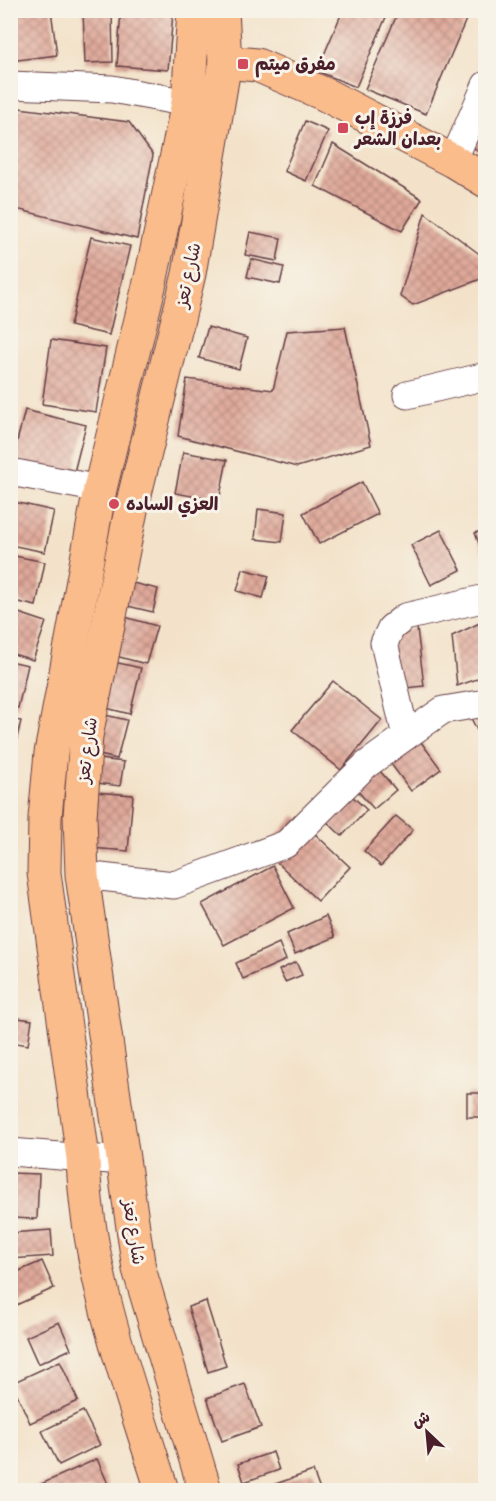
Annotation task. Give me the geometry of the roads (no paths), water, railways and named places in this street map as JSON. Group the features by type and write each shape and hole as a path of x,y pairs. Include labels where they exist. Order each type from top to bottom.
{"main road":[{"name":"شارع تعز","path":"162,1491 106,1311 95,1261 44,873 45,818 51,753 100,489 152,278 188,103 194,10"},
{"name":"شارع تعز","path":"205,1491 140,1269 82,875 80,816 86,736 131,510 189,274 225,62 222,10"},
{"path":"225,62 257,65 305,86 486,180"},
{"path":"453,161 486,204"}],"street":[{"path":"10,85 112,89 188,103"},
{"path":"453,161 486,85"},
{"path":"407,395 486,376"},
{"path":"10,472 100,489"},
{"path":"406,736 384,643 391,628 405,617 486,598"},
{"path":"82,875 174,885 286,844 366,765 406,736 443,710 486,703"},
{"path":"10,1152 123,1161"}],"place":[{"name":"مفرق ميتم","path":"243,64"},
{"name":"فرزة إب بعدان الشعر","path":"343,128"},
{"name":"العزي الساده","path":"114,504"}]}
